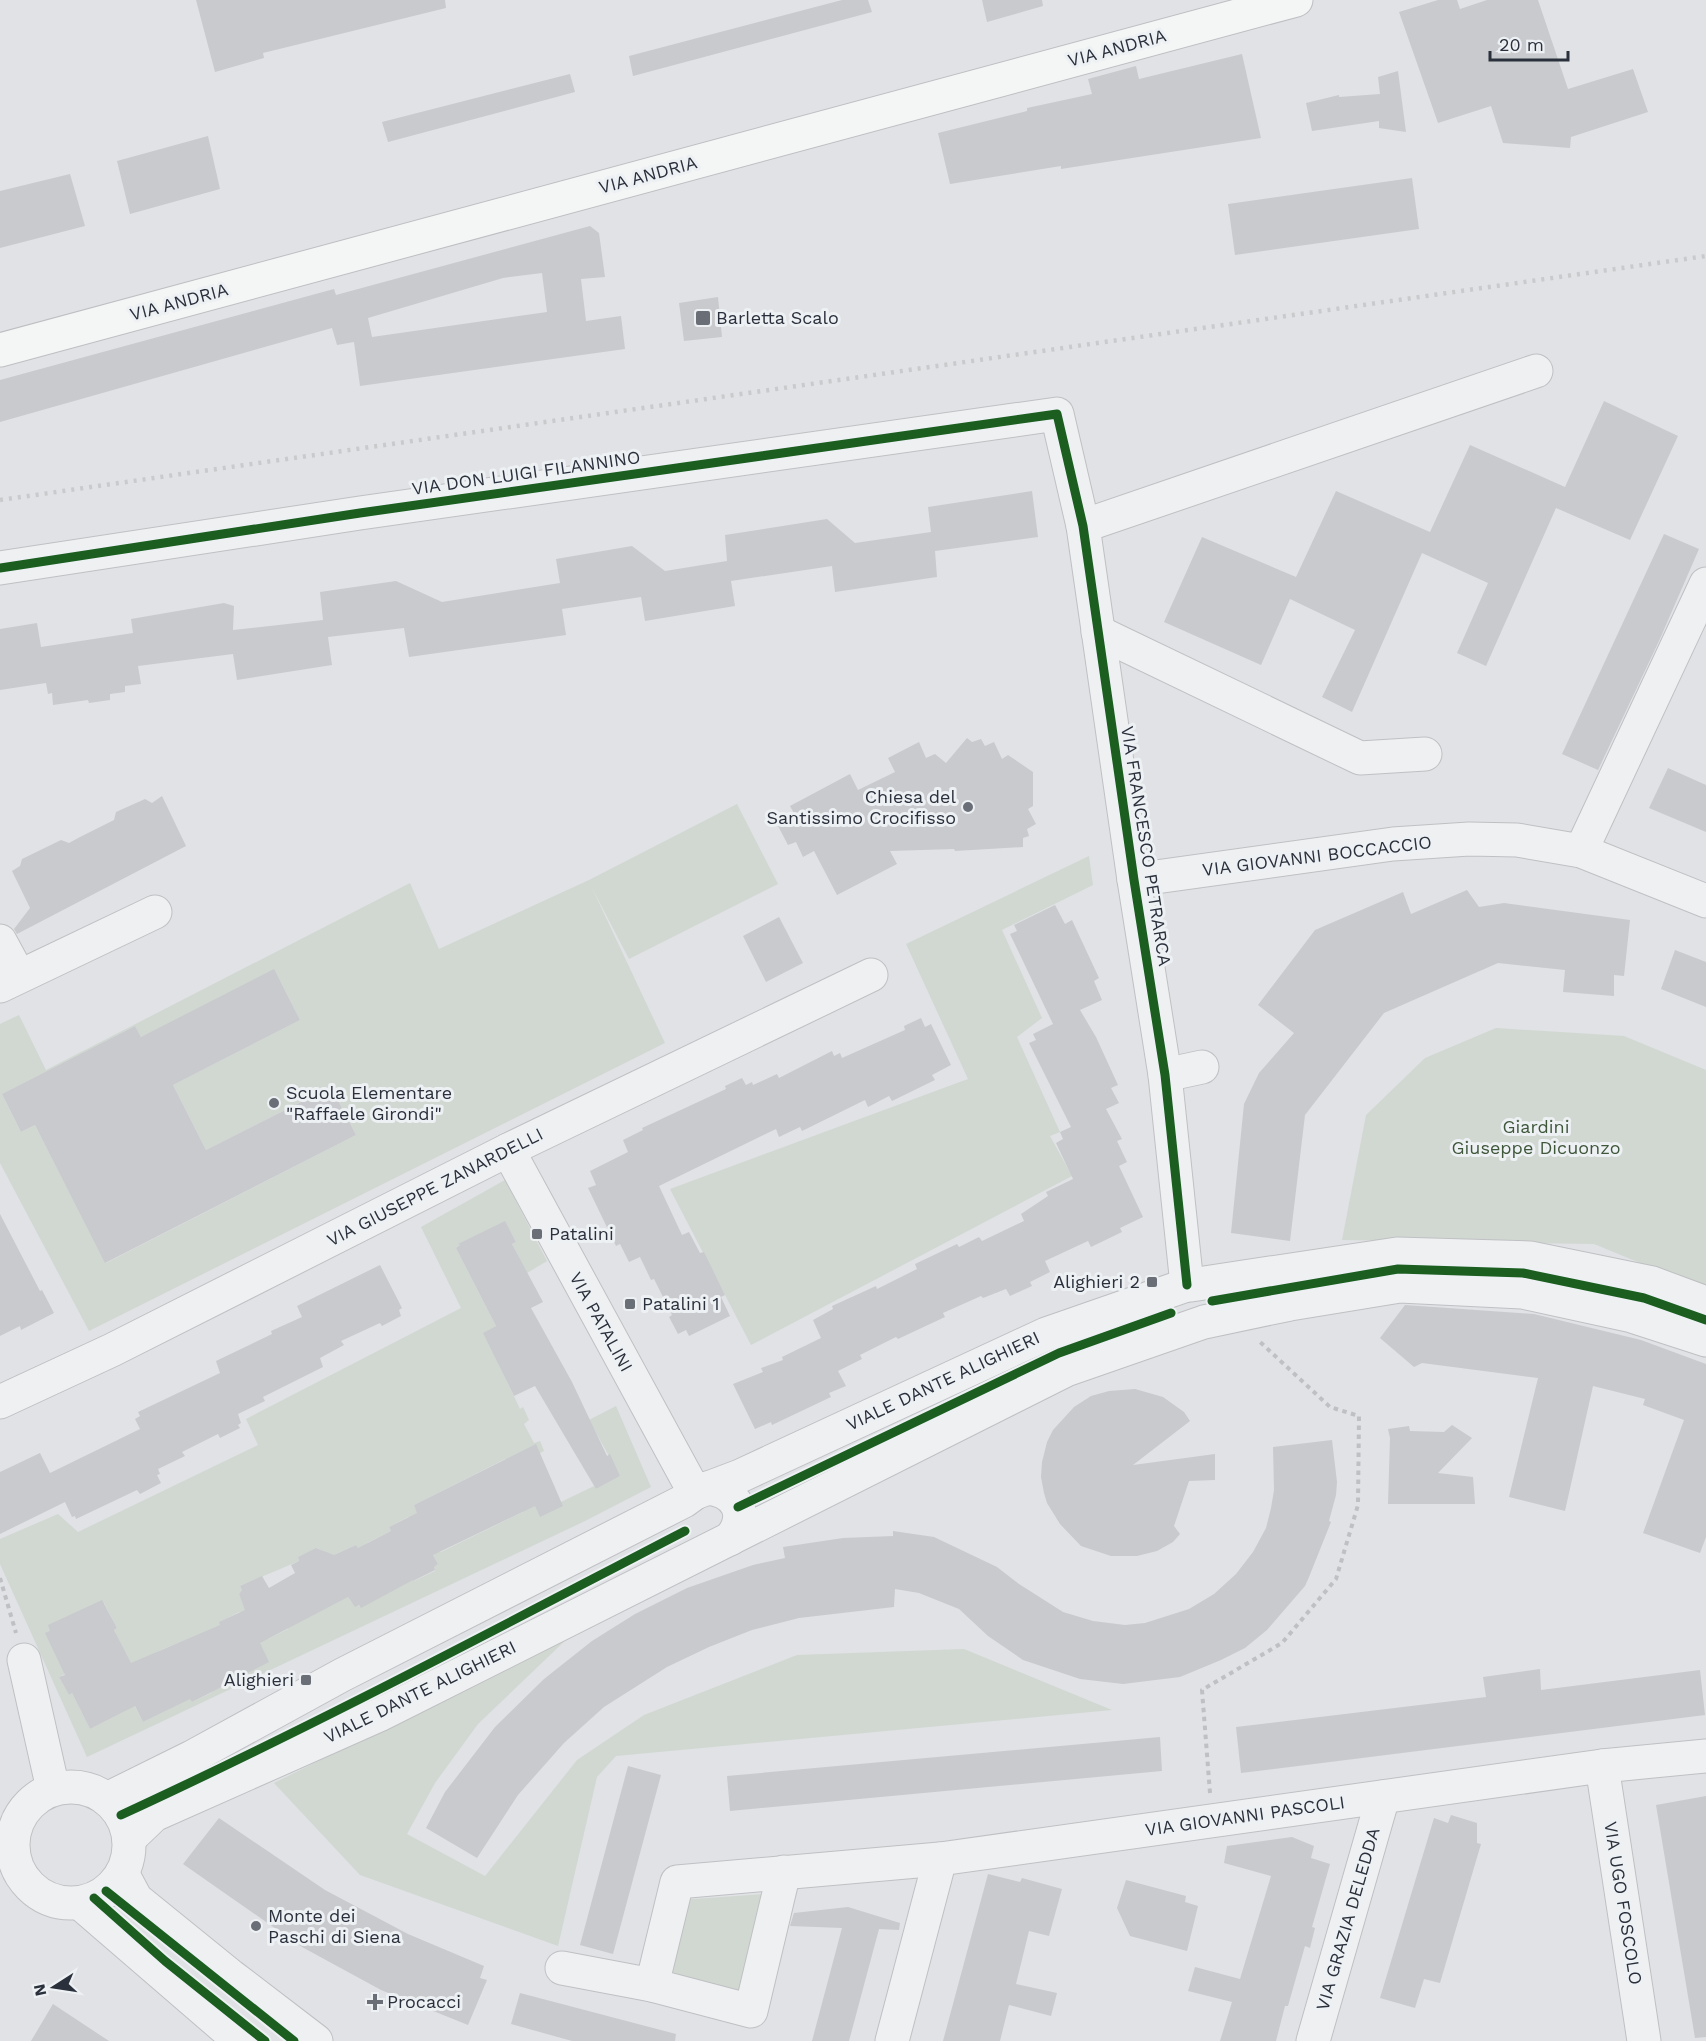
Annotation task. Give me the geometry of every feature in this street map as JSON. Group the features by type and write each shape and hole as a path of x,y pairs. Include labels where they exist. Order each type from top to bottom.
{"main road":[{"name":"VIA ANDRIA","path":"0,350 1296,0"}],"street":[{"path":"1083,526 1536,371"},
{"name":"VIA FRANCESCO PETRARCA","path":"1057,414 1083,526 1134,880 1165,1075 1187,1285"},
{"name":"VIA DON LUIGI FILANNINO","path":"0,568 360,513 1057,414"},
{"path":"1581,850 1706,584"},
{"path":"1098,632 1360,758 1425,754"},
{"name":"VIA GIOVANNI BOCCACCIO","path":"1134,880 1291,868 1393,844 1469,839 1517,840 1581,850 1706,901"},
{"path":"0,941 9,981 155,912"},
{"name":"VIA GIUSEPPE ZANARDELLI","path":"0,1402 112,1350 508,1150 871,975"},
{"path":"1165,1075 1202,1067"},
{"name":"VIA PATALINI","path":"508,1150 695,1494"},
{"name":"VIALE DANTE ALIGHIERI","path":"107,1799 192,1757 342,1675 695,1494 740,1476 1046,1334 1187,1285 1397,1254 1530,1258 1652,1282 1706,1303"},
{"path":"1187,1285 1172,1295 1171,1313 1179,1323 1198,1324"},
{"name":"VIALE DANTE ALIGHIERI","path":"129,1839 154,1815 379,1715 1066,1370 1198,1324 1290,1304 1400,1286 1522,1292 1632,1316 1706,1340"},
{"path":"720,1490 731,1496 738,1507 740,1519 737,1530 722,1543 697,1543 685,1531 682,1521 695,1494 720,1490"},
{"path":"24,1660 53,1789"},
{"name":"VIA GIOVANNI PASCOLI","path":"652,1985 676,1882 940,1859 1602,1766 1706,1756"},
{"name":"VIA UGO FOSCOLO","path":"1602,1766 1644,2041"},
{"path":"72,1786 91,1790 107,1799 121,1815 129,1839 128,1857 122,1873 106,1891 80,1903 64,1903 49,1899 12,1881 15,1864 7,1829 36,1797 53,1789 72,1786"},
{"name":"VIA GRAZIA DELEDDA","path":"1313,2041 1383,1797"},
{"path":"892,2041 940,1859"},
{"path":"562,1968 652,1985 751,2011 784,1872"},
{"path":"122,1873 136,1899 316,2041"},
{"path":"80,1903 240,2041"}],"path":[{"path":"1212,1821 1202,1690 1282,1643 1290,1634 1336,1579 1358,1505 1359,1416 1330,1407 1258,1340 1250,1313"},
{"path":"0,1578 24,1660"}],"green space":[{"name":"Scuola Elementare \"Raffaele Girondi\"","path":"737,804 778,884 629,959 592,888 665,1043 89,1331 0,1163 0,1024 19,1015 46,1070 410,883 439,949 589,880","holes":["281,983 300,1020 173,1085 206,1150 331,1087 356,1135 106,1263 35,1125 21,1132 2,1094 135,1026 141,1037"]},
{"path":"1089,856 1093,885 1002,930 1042,1018 1017,1037 1060,1132 1050,1136 1072,1176 751,1345 670,1189 968,1079 906,944"},
{"name":"Giardini Giuseppe Dicuonzo","path":"1496,1028 1624,1036 1706,1070 1706,1290 1594,1244 1342,1240 1366,1115 1425,1058"},
{"path":"505,1180 547,1261 527,1273 512,1244 516,1242 505,1222 459,1244 456,1248 496,1326 484,1333 520,1409 523,1407 529,1420 524,1424 534,1443 540,1441 544,1451 527,1460 505,1459 414,1505 421,1520 408,1517 389,1527 391,1531 367,1543 361,1552 356,1545 336,1554 331,1564 325,1552 317,1548 298,1557 299,1561 240,1586 242,1590 239,1594 248,1616 239,1612 220,1622 221,1626 163,1649 131,1666 114,1630 117,1628 104,1603 65,1674 59,1677 69,1695 72,1693 90,1729 125,1711 133,1703 143,1722 189,1696 192,1702 211,1693 257,1636 268,1639 288,1629 287,1625 340,1601 345,1592 351,1602 361,1607 412,1578 414,1581 435,1571 434,1567 438,1564 430,1549 441,1552 523,1512 532,1499 540,1516 561,1502 594,1486 596,1489 620,1476 589,1420 616,1406 651,1487 585,1521 87,1757 0,1564 0,1539 58,1514 78,1532 258,1445 246,1419 461,1308 421,1227"},
{"path":"570,1636 478,1724 435,1783 407,1834 485,1876 577,1760 644,1715 797,1655 964,1649 1112,1710 616,1756 597,1777 558,1946 360,1875 274,1783"},
{"path":"765,1894 742,2002 664,1981 680,1900"}],"building":[{"path":"196,0 445,0 446,8 263,53 264,58 215,72"},
{"path":"842,0 868,0 872,12 633,76 629,56"},
{"path":"982,0 1042,0 1043,6 987,22"},
{"path":"1438,0 1457,0 1460,9 1487,0 1538,0 1568,89 1633,69 1648,112 1571,137 1570,148 1503,143 1491,106 1438,123 1399,12"},
{"path":"1242,54 1261,138 950,184 938,133 1027,111 1027,108 1092,94 1088,79 1136,66 1139,79"},
{"path":"1398,71 1406,132 1379,128 1379,121 1312,131 1306,103 1339,95 1339,97 1380,94 1378,77"},
{"path":"570,74 575,92 388,142 382,122"},
{"path":"208,136 220,189 130,214 117,161"},
{"path":"70,174 85,226 0,248 0,191"},
{"path":"1412,178 1419,229 1235,255 1228,204"},
{"path":"590,226 599,233 605,277 581,279 586,321 621,316 625,349 360,386 354,342 337,345 332,328 0,422 0,380 334,289 336,295","holes":["542,273 547,312 372,337 368,318 503,278"]},
{"path":"718,297 722,337 684,341 679,303"},
{"path":"1604,401 1678,436 1630,540 1556,508 1486,666 1457,653 1488,583 1422,553 1352,712 1322,697 1355,630 1290,599 1261,665 1164,622 1202,537 1296,577 1336,491 1430,532 1470,445 1565,487"},
{"path":"1032,491 1038,537 935,551 937,577 835,592 832,566 731,581 735,606 645,621 641,597 562,609 566,635 409,657 404,628 328,637 332,665 237,680 233,654 138,666 141,684 125,686 125,692 110,694 110,700 89,703 88,700 53,705 52,693 48,694 46,683 0,690 0,629 37,623 41,647 133,633 131,619 224,603 234,606 233,630 323,620 320,592 396,581 442,602 560,583 556,559 632,546 665,571 727,561 725,535 827,519 855,543 931,532 928,507"},
{"path":"1664,534 1699,549 1659,641 1598,770 1562,754"},
{"path":"967,738 972,742 981,739 985,746 994,742 1002,759 1008,755 1033,772 1033,806 1028,809 1036,824 1027,829 1029,836 1023,838 1023,847 955,851 954,849 890,851 897,864 837,895 814,851 803,857 796,842 788,845 778,826 796,817 790,806 850,774 858,790 895,772 888,758 919,742 926,758 935,754 946,763"},
{"path":"1668,768 1706,785 1706,832 1649,808"},
{"path":"162,796 186,846 17,934 14,929 30,908 12,871 20,866 22,859 61,840 69,843 114,820 116,812 145,799 152,803"},
{"path":"1467,890 1479,907 1504,903 1630,920 1624,976 1614,975 1614,996 1563,992 1565,970 1498,963 1384,1013 1305,1115 1290,1241 1231,1233 1244,1104 1259,1073 1294,1033 1258,1005 1315,930 1403,892 1411,914"},
{"path":"1055,905 1065,924 1072,920 1099,978 1094,981 1102,1000 1080,1010 1096,1037 1118,1085 1111,1088 1119,1103 1106,1109 1122,1139 1117,1141 1127,1162 1119,1166 1143,1217 1120,1228 1122,1232 1091,1247 1088,1241 1045,1261 1050,1272 1030,1282 1032,1286 1010,1296 1006,1289 983,1298 981,1296 943,1313 945,1317 860,1355 862,1359 838,1371 846,1386 829,1393 831,1397 772,1425 771,1422 755,1429 733,1384 763,1372 761,1368 783,1360 782,1357 821,1338 813,1320 833,1309 832,1306 876,1286 877,1289 917,1269 915,1264 957,1244 959,1247 979,1237 982,1241 1024,1221 1021,1214 1048,1196 1046,1192 1073,1179 1056,1143 1063,1139 1060,1132 1071,1127 1029,1043 1036,1040 1033,1034 1053,1024 1010,934 1017,931 1014,925"},
{"path":"779,917 803,963 766,982 743,936"},
{"path":"1675,950 1706,962 1706,1007 1661,989"},
{"path":"274,969 300,1020 173,1085 206,1150 331,1087 356,1135 105,1263 35,1125 21,1132 2,1094 135,1026 141,1037"},
{"path":"921,1018 925,1027 931,1024 951,1065 932,1075 935,1080 892,1101 889,1096 868,1107 865,1100 802,1131 800,1127 779,1137 776,1129 659,1186 682,1235 689,1232 700,1253 704,1252 725,1295 721,1297 730,1316 689,1336 686,1330 678,1334 669,1317 672,1315 640,1257 629,1262 620,1244 616,1246 588,1188 596,1185 590,1171 628,1152 623,1140 643,1130 642,1128 726,1089 725,1086 742,1078 746,1085 752,1082 753,1085 777,1074 779,1078 832,1051 834,1056 840,1053 842,1058 905,1030 904,1026"},
{"path":"0,1214 54,1313 21,1330 20,1326 0,1336"},
{"path":"505,1221 516,1242 512,1244 543,1302 531,1308 572,1382 607,1456 610,1454 620,1476 596,1489 535,1386 514,1396 483,1333 496,1326 456,1248 460,1245 458,1244"},
{"path":"380,1265 402,1308 399,1310 401,1316 382,1326 380,1323 341,1341 344,1345 320,1358 323,1367 263,1397 265,1401 238,1414 240,1428 220,1438 218,1434 182,1452 185,1456 158,1469 160,1474 157,1475 161,1483 140,1494 137,1490 76,1519 75,1516 72,1517 65,1502 0,1534 0,1472 40,1453 50,1473 140,1429 135,1419 140,1416 138,1412 220,1373 216,1361 302,1317 297,1306"},
{"path":"1405,1305 1534,1314 1641,1340 1706,1364 1706,1537 1700,1553 1643,1533 1684,1420 1643,1405 1645,1399 1593,1386 1565,1511 1509,1497 1538,1378 1422,1363 1414,1367 1380,1338"},
{"path":"1135,1389 1163,1397 1184,1412 1190,1421 1133,1465 1215,1454 1215,1480 1189,1481 1174,1526 1180,1534 1173,1542 1157,1551 1137,1556 1111,1556 1081,1546 1060,1524 1047,1503 1044,1493 1041,1477 1042,1462 1053,1430 1074,1407 1091,1396 1109,1391"},
{"path":"1452,1425 1472,1438 1438,1473 1473,1477 1475,1504 1388,1504 1390,1438 1388,1429 1409,1426 1410,1431 1444,1432"},
{"path":"1332,1440 1337,1482 1336,1495 1329,1521 1331,1522 1305,1586 1267,1630 1245,1648 1221,1660 1180,1677 1123,1684 1080,1679 1023,1660 988,1636 959,1609 919,1593 895,1589 894,1607 799,1618 752,1630 667,1667 604,1707 564,1743 518,1795 477,1858 426,1828 445,1792 495,1727 544,1679 592,1641 635,1614 687,1588 753,1565 785,1558 783,1547 843,1538 893,1536 893,1531 934,1537 997,1567 1063,1612 1093,1621 1125,1625 1145,1623 1189,1609 1214,1594 1236,1574 1253,1552 1266,1528 1271,1508 1274,1490 1273,1447"},
{"path":"536,1444 563,1506 540,1517 535,1506 433,1555 438,1564 434,1567 435,1570 361,1608 359,1605 355,1607 348,1597 260,1643 269,1662 192,1702 190,1699 143,1722 135,1706 90,1729 72,1693 69,1695 59,1677 65,1675 45,1633 50,1631 48,1625 102,1600 117,1628 114,1630 131,1663 220,1625 219,1622 245,1610 239,1594 242,1590 240,1586 262,1576 269,1588 295,1573 291,1565 299,1561 298,1557 316,1548 334,1555 356,1545 358,1548 391,1531 389,1527 417,1513 414,1505"},
{"path":"1540,1669 1541,1690 1700,1670 1705,1715 1241,1773 1236,1727 1486,1697 1483,1677"},
{"path":"1160,1737 1162,1771 730,1811 727,1776"},
{"path":"628,1766 661,1775 613,1954 580,1945"},
{"path":"1706,1796 1706,2037 1695,2038 1656,1805"},
{"path":"1451,1815 1477,1823 1477,1843 1481,1844 1440,1983 1424,1979 1415,2008 1380,1998 1434,1818 1448,1823"},
{"path":"219,1818 325,1890 408,1934 484,1966 480,1978 487,1980 468,2025 381,1990 302,1947 183,1864"},
{"path":"1292,1837 1314,1846 1311,1858 1330,1864 1312,1927 1315,1928 1310,1948 1305,1946 1276,2041 1220,2041 1232,2002 1188,1991 1195,1967 1240,1979 1271,1876 1224,1863 1227,1846"},
{"path":"988,1874 1020,1882 1022,1878 1062,1889 1049,1936 1029,1931 1016,1984 1057,1993 1051,2016 1009,2005 1000,2041 943,2041"},
{"path":"1126,1880 1186,1896 1185,1902 1198,1906 1187,1951 1130,1936 1117,1908"},
{"path":"848,1907 900,1923 899,1930 879,1929 849,2041 812,2041 842,1928 790,1926 794,1913"},
{"path":"520,1993 676,2034 675,2041 572,2041 511,2024"},
{"path":"53,2004 109,2041 31,2041"}],"railway":[{"path":"0,500 1706,256"}],"cycle path":[{"path":"0,568 360,513 1057,414 1083,526 1134,880 1165,1075 1187,1285"},
{"path":"1212,1301 1398,1269 1523,1273 1644,1298 1706,1320"},
{"path":"738,1507 1059,1353 1171,1313"},
{"path":"121,1815 334,1712 685,1531"},
{"path":"106,1891 294,2041"},
{"path":"94,1898 165,1961 265,2041"}],"place":[{"name":"Barletta Scalo","path":"703,318"},
{"name":"Chiesa del Santissimo Crocifisso","path":"968,807"},
{"name":"Scuola Elementare \"Raffaele Girondi\"","path":"274,1103"},
{"name":"Patalini","path":"537,1234"},
{"name":"Alighieri 2","path":"1152,1282"},
{"name":"Patalini 1","path":"630,1304"},
{"name":"Alighieri","path":"306,1680"},
{"name":"Monte dei Paschi di Siena","path":"256,1926"},
{"name":"Procacci","path":"375,2002"}]}
